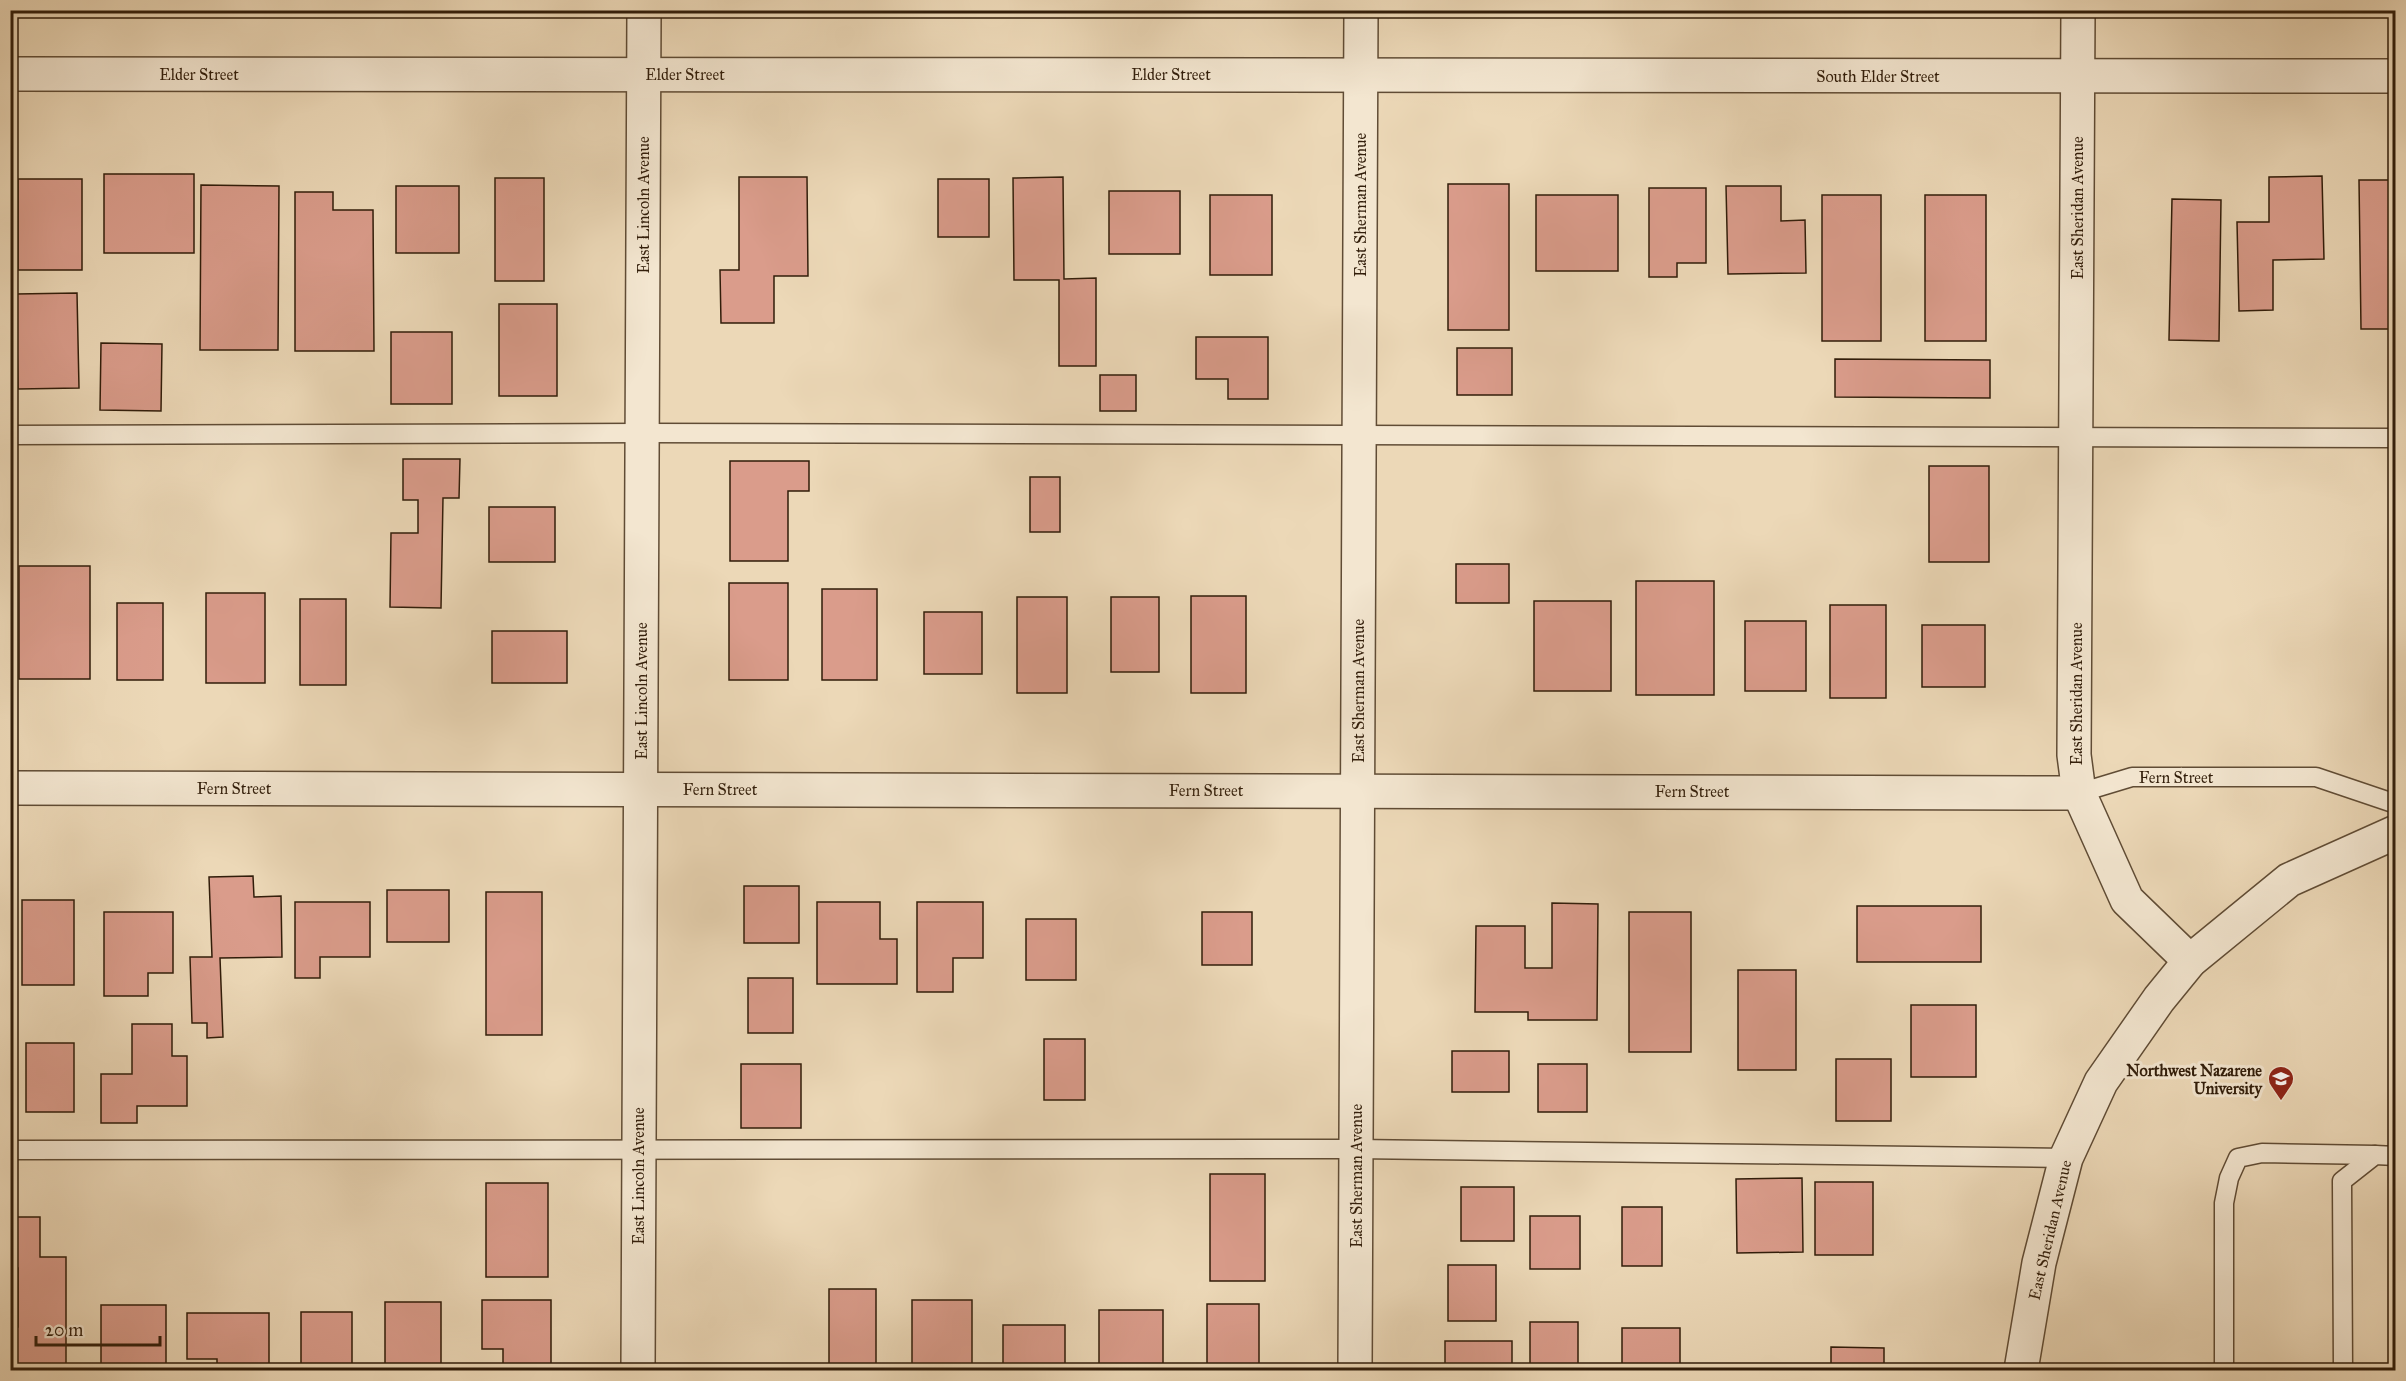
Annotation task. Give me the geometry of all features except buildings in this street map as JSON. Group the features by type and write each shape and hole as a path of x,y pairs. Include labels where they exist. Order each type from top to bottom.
{"street":[{"name":"East Lincoln Avenue","path":"638,1371 644,10"},
{"name":"East Sherman Avenue","path":"1355,1371 1361,10"},
{"name":"East Sheridan Avenue","path":"2021,1371 2039,1263 2066,1158 2101,1082 2159,999 2190,961 2127,900 2079,793 2074,754 2078,10"},
{"name":"Elder Street","path":"10,74 1360,74"},
{"name":"South Elder Street","path":"1360,74 2396,76"},
{"name":"Fern Street","path":"10,788 2079,793"},
{"path":"2190,961 2289,879 2396,832"}],"lane":[{"path":"10,435 642,433 2396,438"},
{"name":"Fern Street","path":"2079,793 2133,777 2316,777 2396,804"},
{"path":"10,1150 638,1152 1356,1149 2066,1158"},
{"path":"2224,1371 2224,1203 2229,1178 2238,1158 2262,1153 2396,1155"},
{"path":"2343,1371 2342,1182 2374,1155"}],"place":[{"name":"Northwest Nazarene University","path":"2281,1102"}]}
